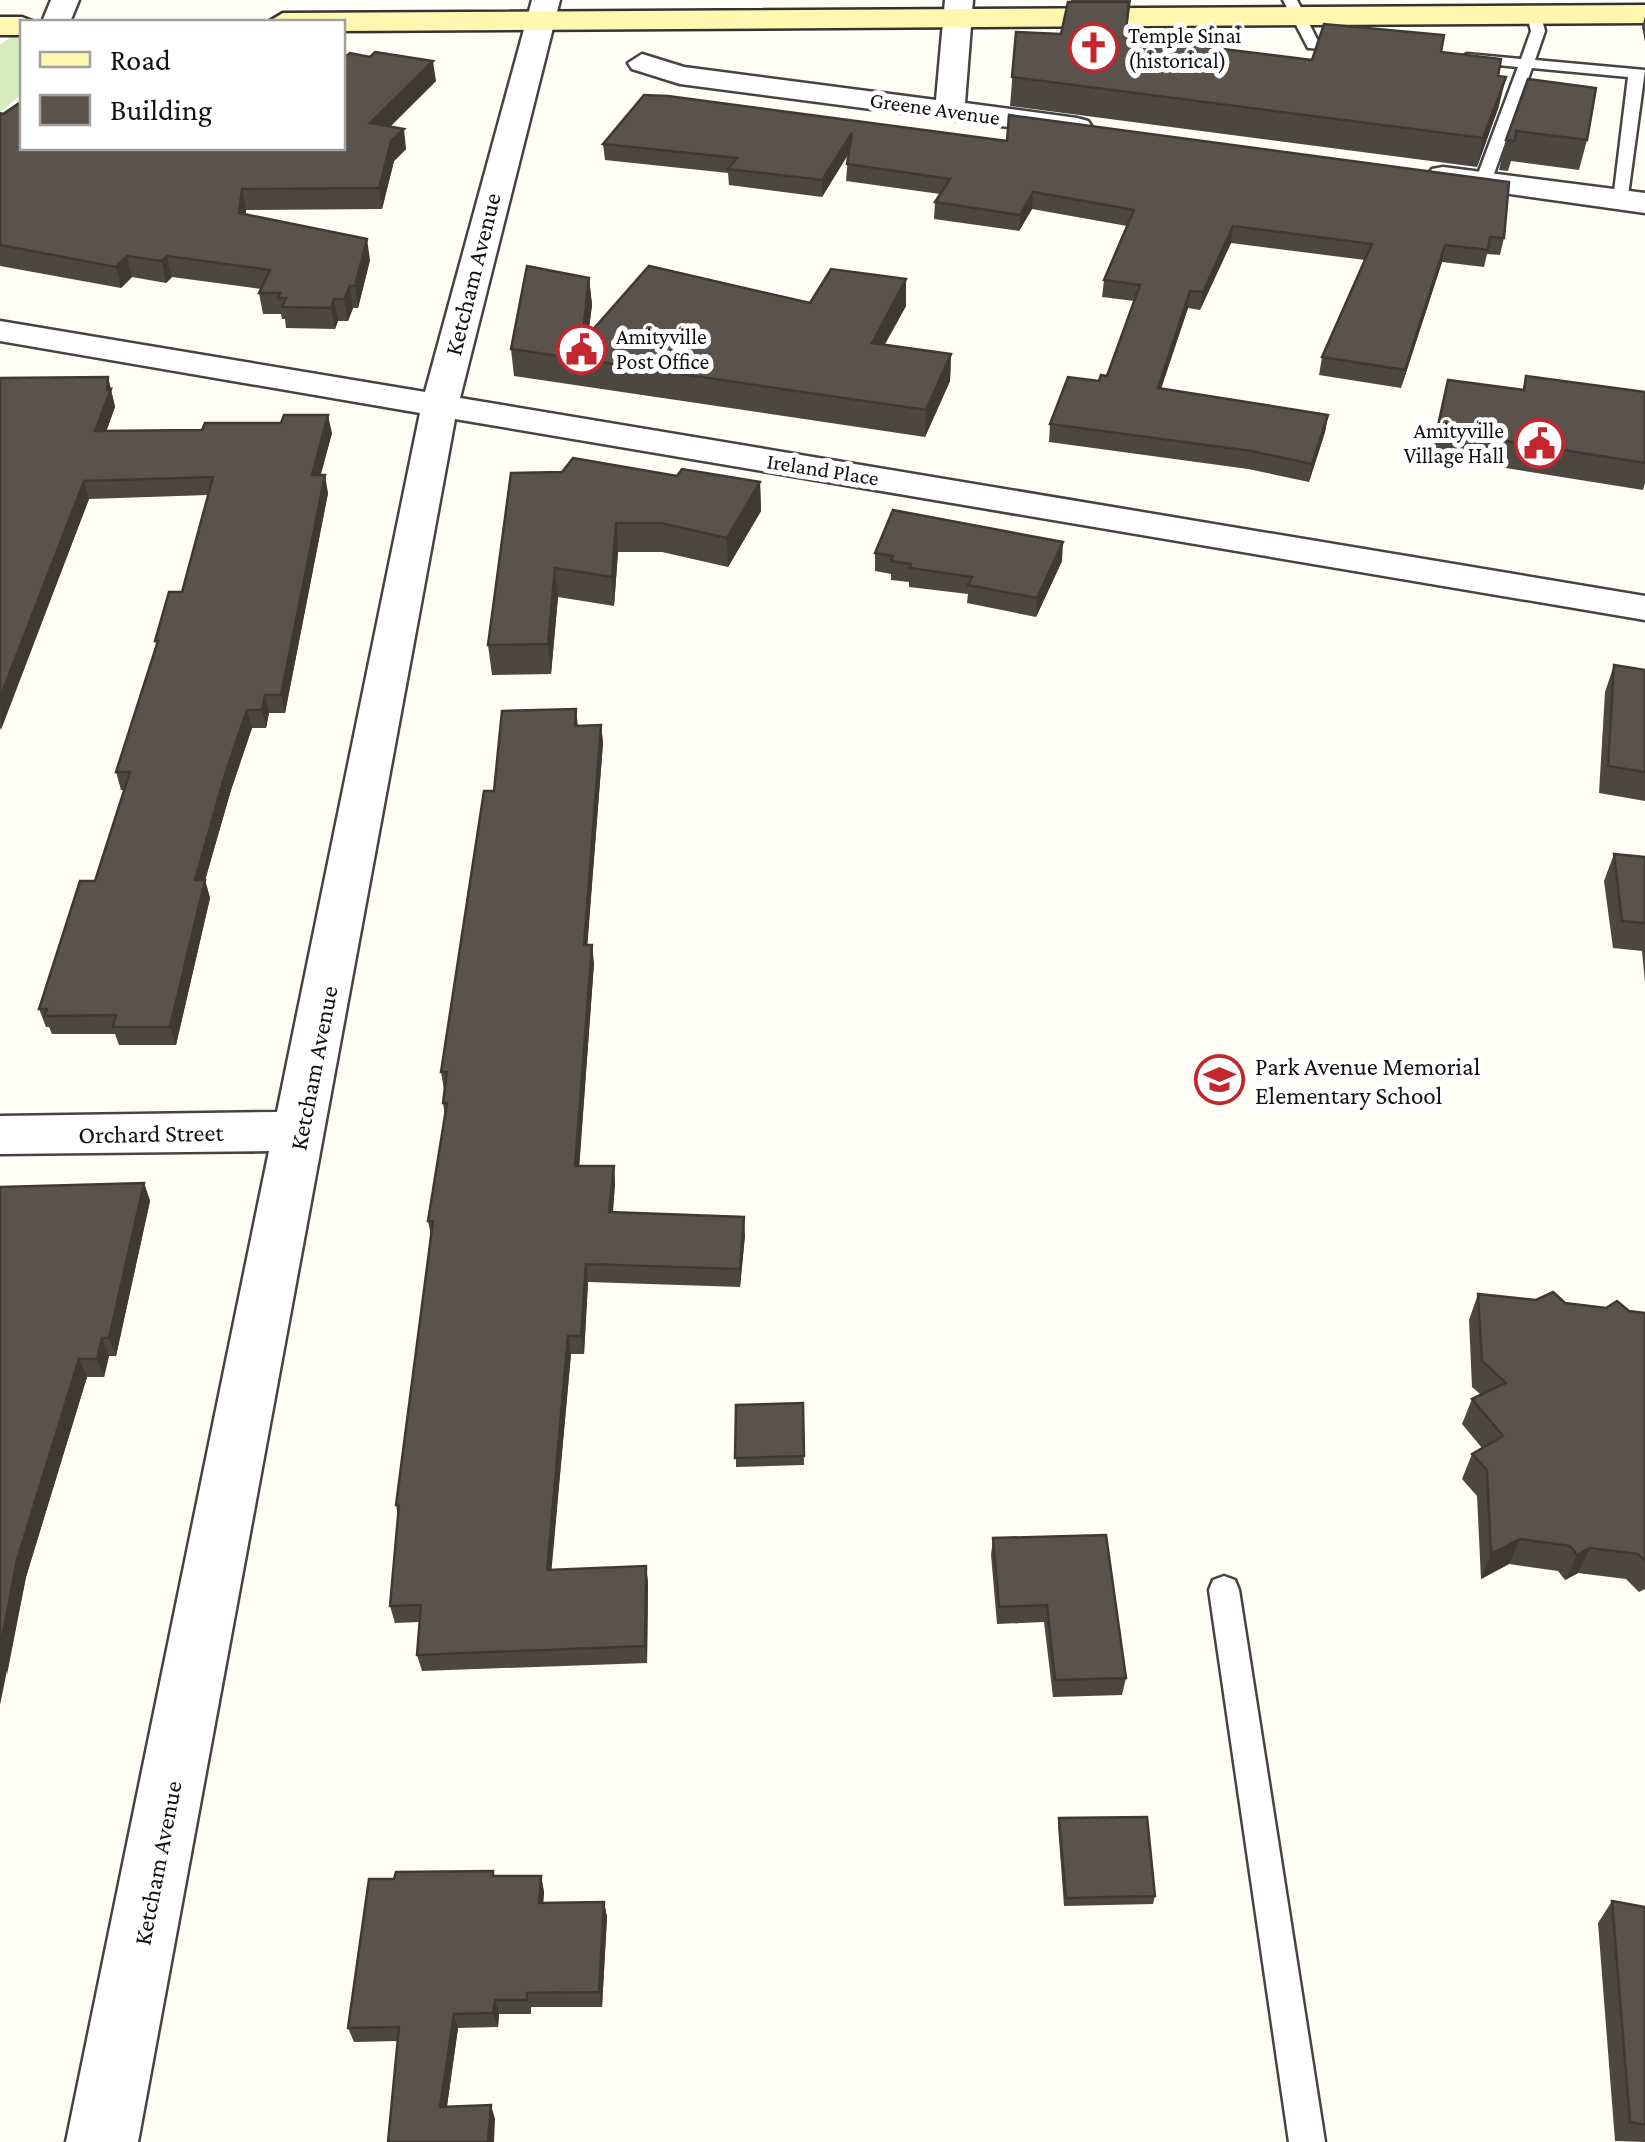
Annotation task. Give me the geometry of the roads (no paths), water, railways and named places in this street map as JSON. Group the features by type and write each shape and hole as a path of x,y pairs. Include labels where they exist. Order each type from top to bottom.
{"main road":[{"path":"327,20 543,10 1294,8 1645,14"}],"street":[{"path":"950,110 959,9"},
{"name":"Ketcham Avenue","path":"102,2142 440,405 474,258 543,10"},
{"name":"Greene Avenue","path":"642,63 680,75 1106,131"},
{"path":"1408,172 1633,202"},
{"name":"Ireland Place","path":"0,331 1645,608"},
{"name":"Orchard Street","path":"0,1135 301,1130"}],"lane":[{"path":"1294,8 1314,46 1372,50"},
{"path":"1483,182 1538,32 1533,12"},
{"path":"1450,56 1641,74 1633,202"},
{"path":"1224,1590 1307,2142"}],"place":[{"name":"Temple Sinai (historical)","path":"1093,48"},
{"name":"Amityville Post Office","path":"581,349"},
{"name":"Amityville Village Hall","path":"1539,443"},
{"name":"Park Avenue Memorial Elementary School","path":"1220,1080"}]}
